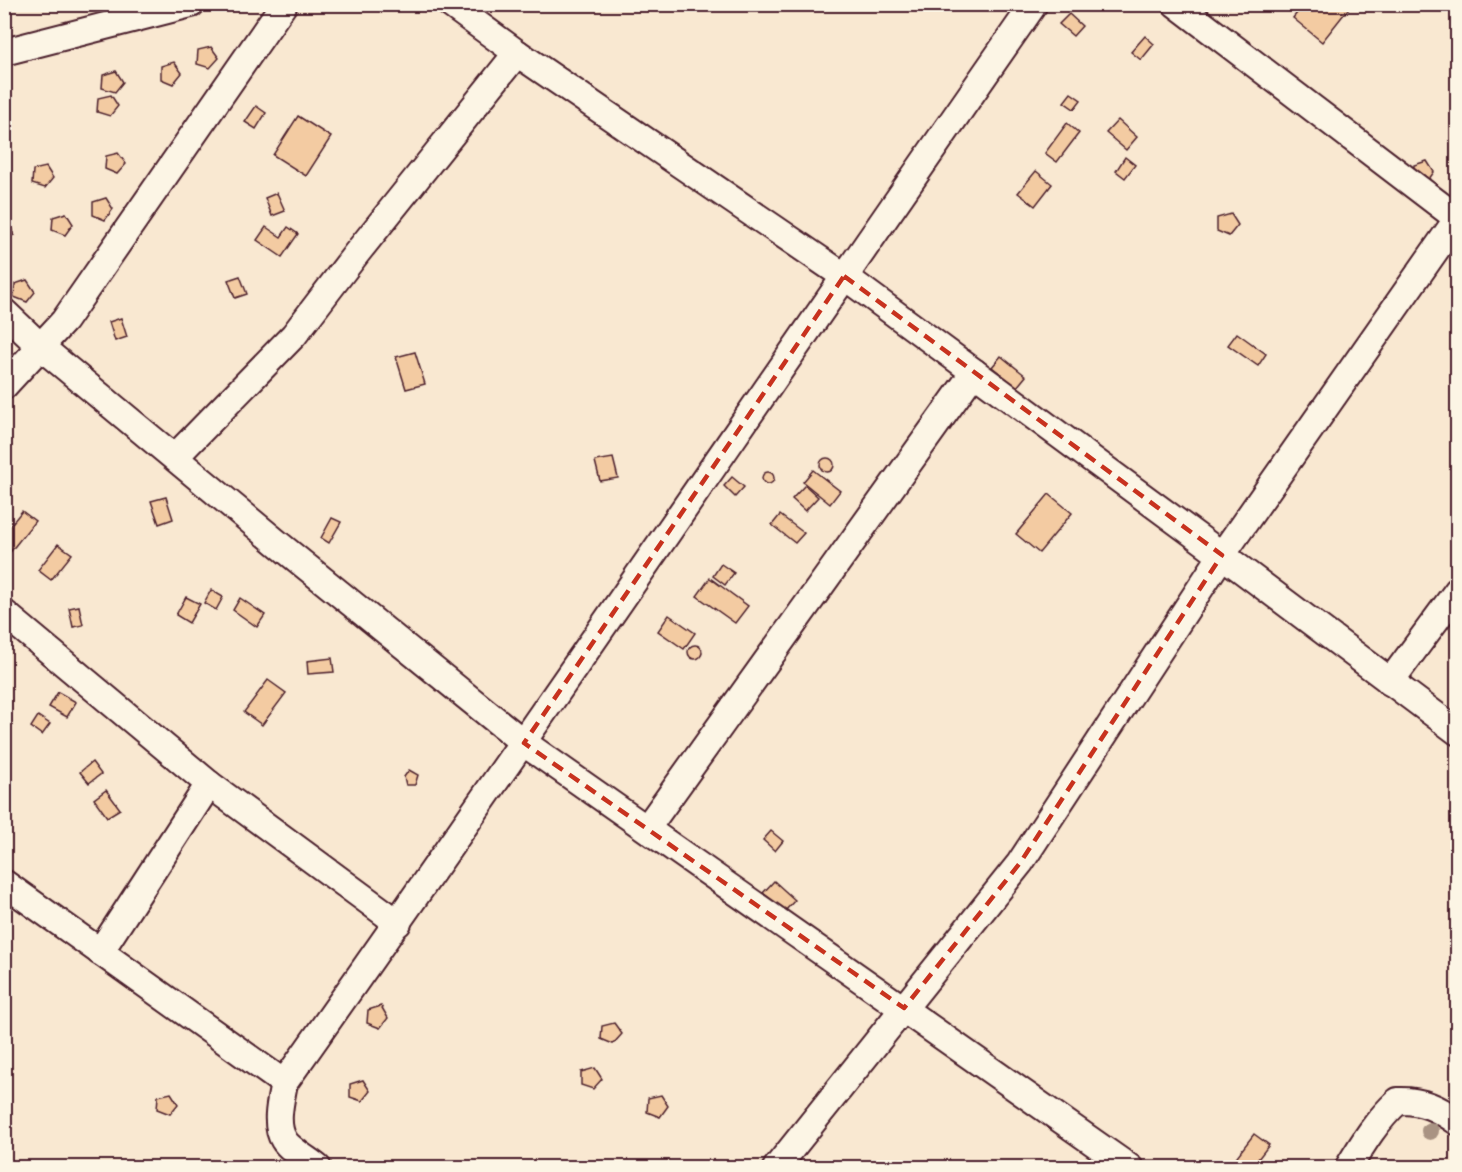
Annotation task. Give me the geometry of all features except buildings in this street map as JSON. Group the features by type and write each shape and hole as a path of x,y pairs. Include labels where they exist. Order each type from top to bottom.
{"street":[{"path":"4,52 191,4"},
{"path":"4,386 64,321 284,4"},
{"path":"450,4 844,276 1458,732"},
{"path":"318,1167 284,1141 279,1110 284,1083 524,743 844,276 1034,4"},
{"path":"776,1167 1020,863 1222,555 1457,218 1176,4"},
{"path":"175,457 294,335 356,254 518,53"},
{"path":"4,312 41,347 282,547 524,743 1130,1167"},
{"path":"647,828 974,372"},
{"path":"1390,682 1458,590"},
{"path":"4,613 209,784 398,922"},
{"path":"100,952 209,784"},
{"path":"4,883 284,1083"},
{"path":"1348,1167 1383,1114 1398,1101 1415,1100 1430,1105 1458,1122"}],"highlighted area":[{"path":"844,276 1222,555 1020,863 904,1008 524,743"}]}
